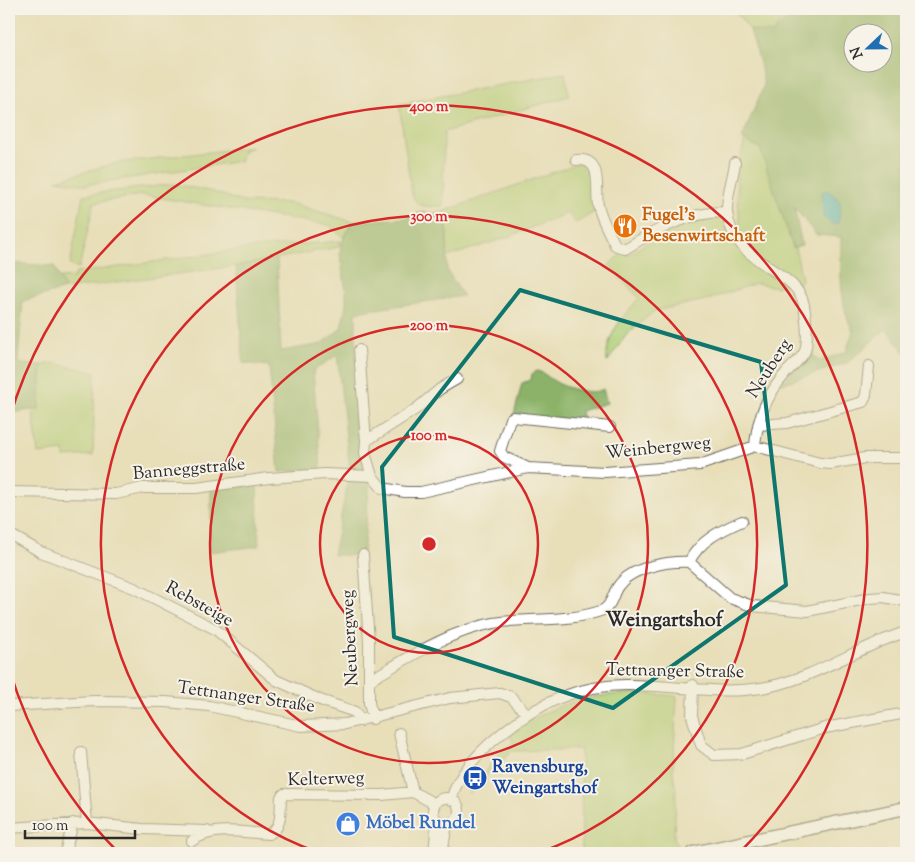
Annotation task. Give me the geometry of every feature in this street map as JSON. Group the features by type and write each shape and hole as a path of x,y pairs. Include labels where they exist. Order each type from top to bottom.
{"main road":[{"path":"693,853 906,808"}],"street":[{"path":"576,160 589,163 597,174 598,204 601,214 615,244 625,248 652,232 708,211 727,212 735,163"},
{"name":"Neuberg","path":"727,212 741,246 764,266 794,286 804,306 806,348 802,356 772,391 758,425 755,446"},
{"path":"359,350 366,441 364,453 372,476"},
{"path":"758,425 787,423 863,402 866,395 869,366"},
{"path":"366,441 416,410 440,389 457,379"},
{"name":"Weinbergweg","path":"528,468 504,457 500,451 510,419 513,417 610,427"},
{"path":"755,446 830,464 865,458 906,458"},
{"name":"Weinbergweg","path":"372,476 382,488 421,492 528,468 605,472 700,465 755,446"},
{"name":"Banneggstraße","path":"9,492 116,494 143,488 196,488 269,478 325,474 372,476"},
{"path":"689,562 700,544 742,521"},
{"name":"Rebsteige","path":"9,534 41,552 134,588 215,629 276,680 320,700 355,712 361,721"},
{"name":"Neubergweg","path":"363,555 370,680 369,703 373,719"},
{"path":"370,680 419,652 482,626 572,616 601,610 608,607 619,585 629,576 664,563 689,562 730,598 752,606 807,611 870,598 883,597 906,601"},
{"name":"Tettnanger Straße","path":"451,800 460,780 472,762 493,740 527,714 560,697 591,688 628,685 693,687 732,691 773,685 811,672 881,640 906,632"},
{"path":"693,687 692,716 701,745 714,755 742,754 824,728 896,713 906,713"},
{"name":"Tettnanger Straße","path":"9,706 94,701 166,702 209,706 301,726 361,721 450,698 500,693 511,697 527,714"},
{"path":"399,733 413,792 435,804"},
{"path":"81,752 87,823"},
{"name":"Kelterweg","path":"9,828 87,823 142,829 269,834 275,831 278,826 281,797 284,794 382,795 413,792"},
{"path":"435,804 444,798 451,800 457,806 458,814 454,820 447,824"},
{"path":"434,853 437,820 434,814 435,804"},
{"path":"437,820 447,824"},
{"path":"64,853 73,823"},
{"path":"442,853 447,824"},
{"path":"192,841 201,834 210,831"}],"highlighted area":[{"path":"520,290 761,362 786,585 613,708 394,637 382,467"}],"green space":[{"path":"733,9 787,9 773,34 750,30"},
{"path":"795,9 906,9 906,353 886,329 847,363 781,384 809,350 819,361 846,352 853,331 848,320 843,297 841,237 816,235 794,207 802,245 793,248 760,148 742,139 764,85 760,63 750,30 773,34"},
{"path":"565,73 569,96 444,132 443,206 424,206 414,200 399,104"},
{"path":"745,140 760,147 793,247 795,247 802,280 797,284 761,261 741,240 736,174"},
{"path":"252,147 243,151 240,161 85,185 57,180 116,163"},
{"path":"579,163 587,165 591,170 596,211 576,223 568,213 508,237 447,257 447,226 439,213"},
{"path":"173,184 214,192 242,202 291,203 353,222 343,237 329,225 142,195 94,203 79,268 70,265 83,195"},
{"path":"421,212 439,213 447,226 447,270 463,296 356,312 356,350 363,467 370,479 363,555 333,555 350,472 337,355 313,371 321,470 279,472 269,366 243,363 236,266 277,258 281,351 322,344 341,328 346,301 340,251 346,233 353,222 405,218"},
{"path":"717,213 727,219 733,242 786,284 776,287 756,283 710,299 654,311 627,334 607,362 609,343 616,327 639,298 609,265 622,252 628,255 646,243 652,232"},
{"path":"341,241 339,247 236,266 65,289 60,278 74,277 76,273 251,248"},
{"path":"9,263 54,266 65,289 23,301 18,359 21,364 42,365 39,409 9,413"},
{"path":"52,363 95,372 93,455 64,457 64,451 38,454 33,411 39,409 42,365"},
{"path":"537,371 559,384 571,388 592,392 603,389 607,403 581,411 583,421 514,415 522,383 531,380 532,374"},
{"path":"257,486 259,546 210,552 211,488"},
{"path":"634,693 677,696 673,771 676,792 674,839 683,850 669,853 582,853 581,749 512,751 468,794 500,752 513,743 511,734 526,723 569,703 599,696"}],"water":[{"path":"828,190 840,204 838,224 832,224 823,217 822,192"}],"place":[{"name":"Fugel's Besenwirtschaft","path":"625,226"},
{"name":"Ravensburg, Weingartshof","path":"475,778"},
{"name":"Möbel Rundel","path":"348,824"}],"district":[{"name":"Weingartshof","path":"664,621"}]}
